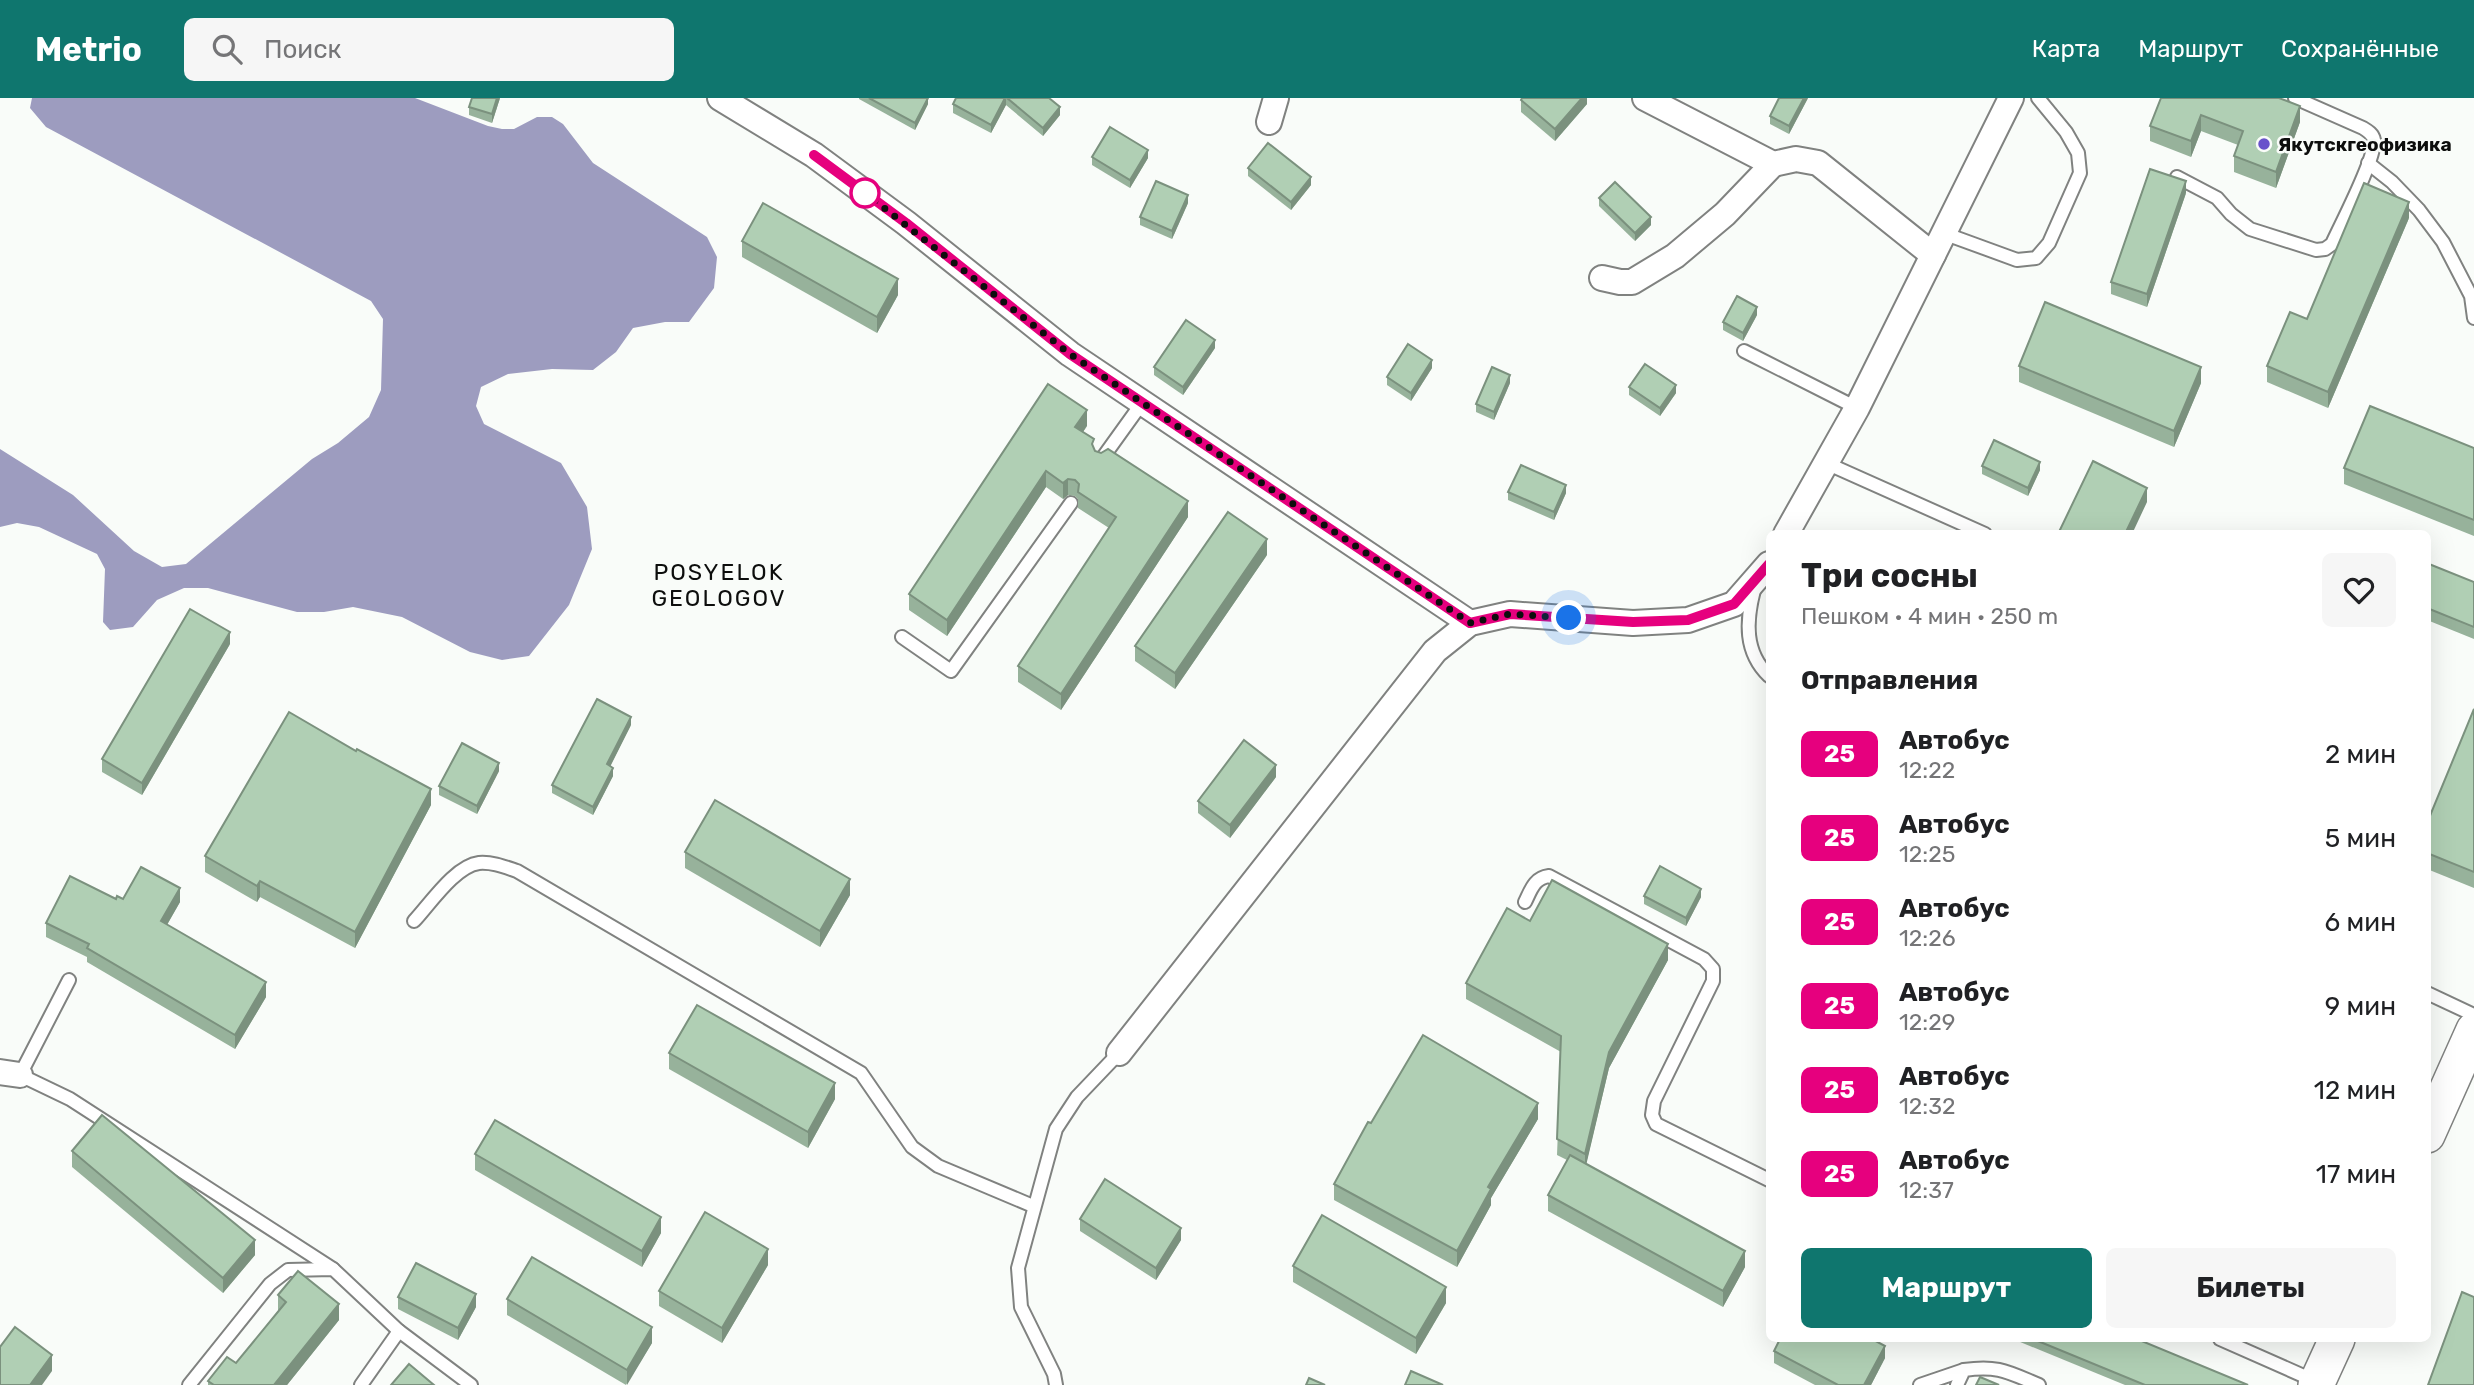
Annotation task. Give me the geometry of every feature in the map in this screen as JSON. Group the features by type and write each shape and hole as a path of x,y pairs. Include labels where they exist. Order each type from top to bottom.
{"main road":[{"path":"2431,1126 2474,1030"},
{"path":"2317,1383 2336,1342"}],"street":[{"path":"720,98 814,155 906,223 1070,354 1470,623"},
{"path":"1269,122 1276,98"},
{"path":"1645,98 1773,164"},
{"path":"1788,530 1857,408 2011,98"},
{"path":"1602,278 1632,282 1675,256 1726,214 1773,164 1797,159 1818,163 1938,244"},
{"path":"1119,1052 1435,651 1470,623 1510,614 1633,622 1688,620 1734,604 1764,570"}],"lane":[{"path":"1938,244 2017,260 2036,258 2049,243 2080,173 2078,153 2066,132 2038,98"},
{"path":"2177,177 2217,198 2250,229 2316,250 2325,249 2332,244 2368,163 2374,141 2371,133 2295,98"},
{"path":"2368,163 2419,210 2443,242 2471,296 2474,318"},
{"path":"1744,351 1857,408"},
{"path":"1101,460 1142,403"},
{"path":"1826,463 1976,530"},
{"path":"902,637 951,671 1071,503"},
{"path":"1764,570 1750,607 1747,630 1758,661 1766,673"},
{"path":"414,921 457,874 477,863 496,864 517,871 861,1073 912,1147 939,1166 1033,1206"},
{"path":"1525,902 1534,883 1540,877 1549,876 1704,959 1713,969 1713,981 1654,1101 1652,1115 1656,1124 1766,1179"},
{"path":"69,980 10,1074 70,1099 333,1269 399,1331 471,1385"},
{"path":"2431,995 2474,1015"},
{"path":"1056,1385 1054,1374 1021,1307 1018,1268 1056,1129 1077,1097 1119,1052"},
{"path":"189,1385 270,1284 288,1270 333,1269"},
{"path":"361,1385 399,1331"},
{"path":"2227,1342 2317,1383"},
{"path":"1920,1385 1964,1370 1987,1366 2039,1385"},
{"path":"1957,1385 1964,1370"}],"water":[{"path":"32,98 415,98 502,129 514,129 537,117 552,117 563,124 593,163 707,237 717,257 714,288 689,322 665,322 633,328 616,352 593,370 552,369 508,374 481,387 476,406 484,424 561,463 587,507 592,549 569,605 529,656 502,660 470,652 402,617 353,607 324,612 297,612 208,588 184,588 157,600 133,627 110,630 103,622 105,569 97,554 39,527 17,523 0,527 0,449 73,495 134,551 162,567 186,564 312,459 338,443 369,417 381,390 383,319 371,301 46,127 30,108"}],"building":[{"path":"472,98 497,98 492,114 469,107"},
{"path":"869,98 928,98 915,123"},
{"path":"956,98 1005,98 991,125 953,104"},
{"path":"1007,98 1049,98 1060,107 1043,128"},
{"path":"1582,98 1555,129 1521,100"},
{"path":"1779,98 1804,98 1789,126 1770,116"},
{"name":"Якутскгеофизика","path":"2161,98 2279,98 2300,106 2276,172 2234,156 2243,131 2201,115 2191,141 2150,126"},
{"path":"1110,127 1148,150 1130,180 1092,157"},
{"path":"1268,143 1311,177 1291,202 1248,168"},
{"path":"2150,169 2186,181 2147,294 2111,282"},
{"path":"1156,181 1188,195 1172,231 1140,217"},
{"path":"1615,182 1651,217 1635,233 1599,198"},
{"path":"2364,183 2409,202 2328,392 2267,366 2290,312 2307,319"},
{"path":"763,203 898,279 877,317 742,241"},
{"path":"1737,296 1757,307 1743,333 1723,322"},
{"path":"2045,302 2201,367 2174,431 2019,366"},
{"path":"1186,320 1215,340 1183,387 1154,367"},
{"path":"1408,344 1432,360 1411,393 1387,377"},
{"path":"1645,364 1676,385 1660,408 1629,387"},
{"path":"1492,367 1510,375 1494,412 1476,404"},
{"path":"1048,384 1087,410 1075,427 1094,439 1092,444 1095,451 1101,453 1108,449 1188,501 1061,694 1018,666 1116,517 1078,492 1079,484 1075,480 1068,479 1063,483 1046,471 947,620 909,594"},
{"path":"2370,406 2474,448 2474,520 2344,468"},
{"path":"1994,440 2040,462 2028,488 1982,466"},
{"path":"2093,461 2147,488 2127,530 2060,530"},
{"path":"1521,465 1566,485 1554,512 1508,492"},
{"path":"1228,512 1267,539 1175,673 1135,646"},
{"path":"2431,565 2474,582 2474,627 2431,610"},
{"path":"190,609 230,632 142,783 102,759"},
{"path":"597,699 631,717 607,764 613,768 593,807 552,785"},
{"path":"2474,709 2474,872 2431,855 2431,813"},
{"path":"289,712 356,751 357,749 431,789 355,932 260,881 257,886 205,856"},
{"path":"1244,740 1276,765 1230,825 1198,801"},
{"path":"462,743 499,763 477,806 439,786"},
{"path":"715,800 850,879 820,931 685,852"},
{"path":"1660,866 1701,889 1686,918 1644,896"},
{"path":"141,867 180,888 161,921 266,982 235,1035 87,948 89,944 46,923 70,876 116,899 117,896 123,899"},
{"path":"1552,880 1668,944 1609,1052 1585,1154 1557,1139 1561,1036 1466,983 1507,908 1530,921"},
{"path":"697,1005 835,1083 808,1132 669,1053"},
{"path":"1423,1035 1538,1103 1488,1187 1491,1189 1457,1251 1334,1184 1368,1122 1371,1123"},
{"path":"102,1115 255,1240 223,1278 72,1151"},
{"path":"495,1120 661,1217 642,1251 475,1154"},
{"path":"1570,1155 1745,1251 1723,1291 1548,1195"},
{"path":"1105,1179 1181,1228 1156,1268 1080,1219"},
{"path":"705,1212 768,1249 722,1328 659,1291"},
{"path":"1322,1215 1446,1287 1416,1338 1293,1266"},
{"path":"532,1257 652,1327 627,1370 507,1299"},
{"path":"416,1263 476,1294 458,1328 398,1297"},
{"path":"298,1271 339,1304 274,1385 214,1385 208,1381 227,1357 236,1363 286,1302 278,1295"},
{"path":"2462,1292 2474,1297 2474,1385 2428,1385"},
{"path":"15,1327 52,1355 30,1385 0,1385 0,1347"},
{"path":"1778,1342 1878,1342 1885,1346 1864,1385 1838,1385 1774,1351"},
{"path":"2040,1342 2144,1342 2248,1385 2145,1385"},
{"path":"409,1364 434,1385 391,1385"},
{"path":"1411,1371 1443,1385 1405,1385"},
{"path":"1980,1377 1999,1385 1976,1385"},
{"path":"1309,1378 1325,1385 1306,1385"}],"bus line":[{"name":"25","path":"814,155 906,223 1070,354 1470,623 1510,614 1633,622 1688,620 1734,604 1766,567"}],"place":[{"name":"Якутскгеофизика","path":"2264,144"}],"district":[{"name":"POSYELOK GEOLOGOV","path":"719,585"}],"route":[{"path":"865,193 1070,354 1470,623 1510,614 1569,618"}]}
